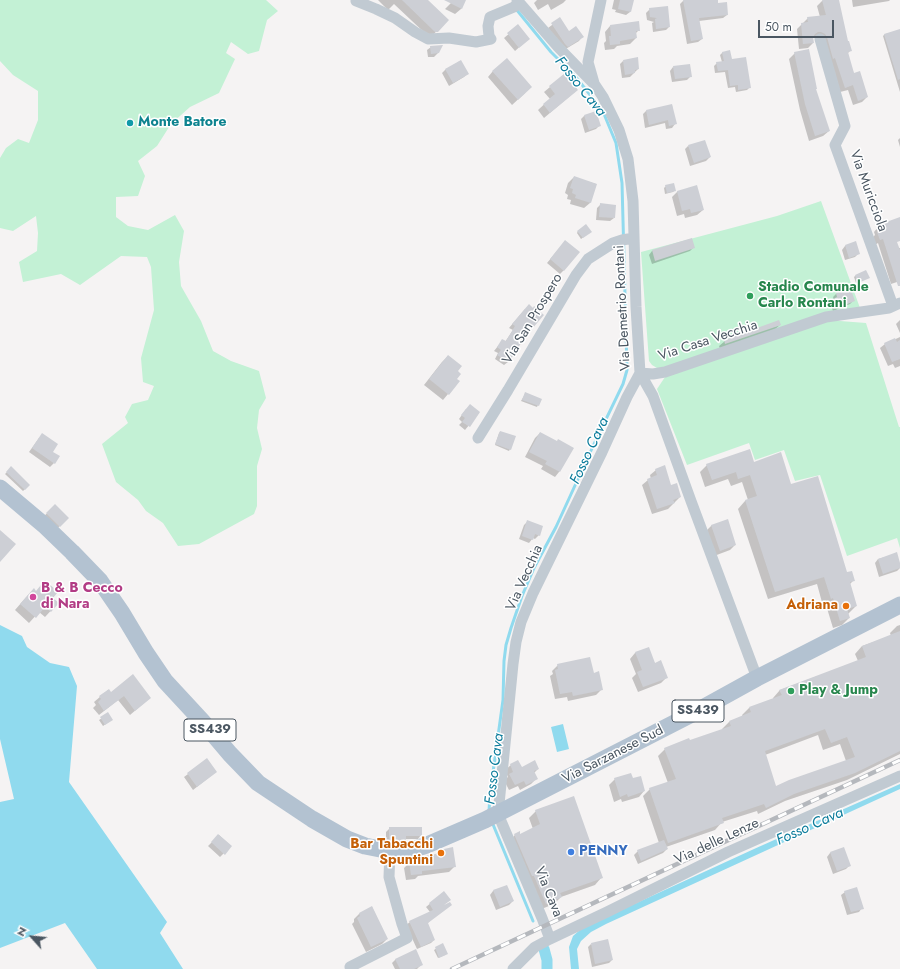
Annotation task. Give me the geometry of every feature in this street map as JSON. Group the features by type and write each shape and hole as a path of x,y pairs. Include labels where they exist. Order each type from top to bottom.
{"main road":[{"name":"SS439","path":"0,488 44,525 100,581 165,681 230,754 258,783 312,819 347,839 364,846 390,851 409,851 427,845 493,816"},
{"name":"Via Sarzanese Sud","path":"493,816 697,712 758,678 900,605"}],"street":[{"path":"595,85 588,62 601,0"},
{"path":"356,1 395,18 414,32 428,39 449,38 476,42 491,39 489,36 488,26 490,16 515,4"},
{"name":"Via Demetrio Rontani","path":"515,4 595,85 603,97 619,130 628,159 633,201 628,239 640,373 653,396 758,678"},
{"name":"Via Muricciola","path":"820,39 845,126 835,145 896,305"},
{"name":"Via San Prospero","path":"478,438 576,276 588,259 613,243 628,239"},
{"name":"Via Casa Vecchia","path":"640,373 653,374 665,372 826,317 889,308 896,305"},
{"name":"Via Vecchia","path":"493,816 516,642 521,622 533,593 640,373"},
{"name":"Via delle Lenze","path":"550,939 728,852 900,776"},
{"name":"Via Cava","path":"493,816 542,918 550,939 535,947 513,969"},
{"path":"350,967 407,938 389,877 390,851"}],"green space":[{"path":"0,0 266,0 278,11 267,20 259,51 248,54 231,42 226,53 235,59 219,93 190,107 171,124 157,146 138,161 145,176 138,196 116,197 116,217 128,226 148,230 175,215 184,231 179,262 181,286 201,321 213,351 231,361 259,371 266,398 259,410 257,428 262,449 257,466 257,506 254,514 199,544 178,546 163,523 146,511 138,500 116,482 102,444 128,423 125,417 132,404 148,400 154,386 143,382 141,358 154,310 151,267 147,257 121,256 80,285 61,274 23,282 19,262 37,251 38,233 36,216 13,231 0,228 0,158 6,148 18,139 29,143 38,120 38,91 13,75 0,61"},
{"name":"Stadio Comunale Carlo Rontani","path":"821,201 860,308 662,368 657,368 652,365 649,361 641,252 777,216"},
{"path":"827,320 866,323 900,427 900,548 897,538 847,556 820,475 795,481 784,450 755,460 749,443 687,465 657,389 665,377"}],"water":[{"path":"0,625 22,636 27,647 50,663 69,667 77,686 69,782 167,922 160,933 183,969 97,969 65,923 0,948 0,802 14,799 0,739"},
{"path":"563,724 569,749 557,752 551,727"},
{"path":"900,784 900,789 591,932 581,941 577,949 579,969 571,969 569,947 573,936 582,928"}],"building":[{"path":"402,0 428,0 449,20 438,32 435,32"},
{"path":"444,0 466,0 462,9"},
{"path":"620,0 634,0 631,12 618,9"},
{"path":"683,0 718,0 718,3 727,2 728,15 699,18 703,39 691,41"},
{"path":"822,0 839,0 848,41 852,51 848,52 854,73 860,71 868,97 858,101 853,85 845,88 825,34 818,32 813,37 814,43 803,44 801,23 808,22 807,17 826,15"},
{"path":"668,6 670,27 656,29 655,19 657,18 650,17 649,8"},
{"path":"560,17 569,31 576,26 584,37 568,47 551,23"},
{"path":"639,21 640,31 636,31 637,38 620,41 620,44 610,45 610,25"},
{"path":"518,24 530,39 519,48 507,33"},
{"path":"900,29 900,79 898,80 884,34"},
{"path":"443,45 439,53 431,54 430,46"},
{"path":"809,49 816,89 830,131 815,136 805,104 794,52"},
{"path":"730,50 732,59 746,57 751,88 738,90 738,85 730,86 728,70 718,71 716,62 724,61 722,52"},
{"path":"638,57 639,69 635,70 635,73 625,75 623,60"},
{"path":"507,58 532,87 518,100 492,71"},
{"path":"461,60 469,74 453,83 445,69"},
{"path":"690,64 692,77 675,79 673,66"},
{"path":"565,73 578,90 550,113 543,104 555,94 549,86"},
{"path":"672,104 677,124 669,126 668,120 649,125 646,110"},
{"path":"596,111 601,126 589,130 584,115"},
{"path":"705,140 711,157 694,163 688,145"},
{"path":"574,176 597,184 591,203 575,198 576,195 572,193 573,189 570,188"},
{"path":"674,183 676,191 667,193 665,185"},
{"path":"697,185 704,210 691,213 690,209 682,211 677,191"},
{"path":"600,203 616,205 615,218 599,217"},
{"path":"900,217 900,241 897,242 900,250 900,286 898,286 883,239 880,240 877,232 880,231 878,225"},
{"path":"586,224 592,232 583,238 577,231"},
{"path":"692,238 695,248 655,261 652,250"},
{"path":"565,240 580,252 564,271 550,259"},
{"path":"856,241 860,254 849,258 845,245"},
{"path":"866,270 870,278 858,283 855,275"},
{"path":"850,287 855,301 837,308 833,299 837,297 836,293"},
{"path":"529,304 533,308 534,306 544,315 525,337 509,362 497,355 501,350 497,347 502,339 506,341 515,326 512,324"},
{"path":"779,320 781,325 725,344 724,340"},
{"path":"895,338 897,342 900,340 900,359 892,362 884,343"},
{"path":"448,355 462,366 458,371 461,374 457,379 460,381 449,395 429,379"},
{"path":"525,392 542,399 539,406 522,400"},
{"path":"470,404 480,412 470,427 462,422 465,418 461,415"},
{"path":"500,431 516,436 511,450 495,444"},
{"path":"540,432 557,441 558,439 574,448 560,472 545,464 547,461 529,452"},
{"path":"42,433 58,444 53,452 60,456 55,464 32,448"},
{"path":"750,449 754,462 781,452 791,484 818,476 847,572 852,571 855,581 850,582 857,606 847,609 850,618 840,621 833,598 831,599 824,577 775,592 745,500 757,496 750,475 738,479 736,472 712,480 706,464"},
{"path":"665,465 671,485 677,483 681,497 673,500 675,503 657,509 647,479 657,475 655,469"},
{"path":"11,466 30,485 25,490 6,472"},
{"path":"55,504 69,518 60,527 46,513"},
{"path":"728,519 736,545 720,551 711,525"},
{"path":"527,520 543,526 540,536 535,534 533,540 522,536"},
{"path":"0,530 16,544 0,562"},
{"path":"897,552 900,568 883,574 878,559"},
{"path":"45,580 58,592 53,598 59,603 51,612 45,607 36,618 20,604 34,588 36,591"},
{"path":"900,631 900,751 855,773 794,794 766,808 764,804 722,818 724,823 668,843 649,788 676,779 664,748 689,738 690,740 731,726 729,721 751,712 749,707 782,695 779,690 866,657 862,646","holes":["825,729 831,743 847,737 855,757 776,786 765,751"]},
{"path":"649,647 655,663 661,660 668,678 643,687 637,672 642,670 635,652"},
{"path":"590,657 594,673 599,671 603,690 573,696 572,692 560,694 555,670 558,669 557,664"},
{"path":"133,674 151,698 135,711 124,696 104,711 98,702 101,699 99,696 109,689 111,692"},
{"path":"108,712 113,720 105,725 100,717"},
{"path":"207,758 217,772 197,787 187,773"},
{"path":"518,760 522,767 535,760 539,769 534,771 538,779 526,785 524,781 515,785 509,774 513,772 510,764"},
{"path":"631,773 633,778 641,776 645,791 628,797 627,794 620,797 614,778"},
{"name":"PENNY","path":"574,796 603,878 560,893 562,897 546,904 514,834 520,831 520,834 540,824 535,810"},
{"path":"389,827 422,827 422,836 406,836 406,840 389,841"},
{"path":"218,834 232,846 225,855 211,842"},
{"path":"664,840 668,849 641,861 637,850"},
{"path":"453,847 456,867 422,871 422,874 411,875 409,861 428,855 437,854 437,852"},
{"path":"844,847 851,866 837,871 830,852"},
{"path":"507,885 514,901 500,907 493,890"},
{"path":"857,887 864,909 851,912 844,891"},
{"path":"444,891 451,900 444,905 450,902 452,905 428,923 435,940 421,947 409,921 433,910 429,903"},
{"path":"372,906 388,939 371,947 357,918 360,916 359,913"},
{"path":"608,939 613,960 595,964 591,943"},
{"path":"443,943 448,954 439,958 435,947"},
{"path":"416,949 423,965 414,969 400,969 395,959"}],"waterway":[{"name":"Fosso Cava","path":"489,811 503,700 504,661 506,645 511,628 534,568 556,527 623,384 627,370 622,183 616,143 604,114 595,101 575,76 551,52 516,9"},
{"name":"Fosso Cava","path":"492,822 533,921"},
{"path":"544,949 547,960 547,969"}],"railway":[{"path":"452,969 900,760"}],"place":[{"name":"Monte Batore","path":"130,123"},
{"name":"Stadio Comunale Carlo Rontani","path":"750,296"},
{"name":"B & B Cecco di Nara","path":"33,597"},
{"name":"Adriana","path":"846,606"},
{"name":"Play & Jump","path":"791,691"},
{"name":"PENNY","path":"571,852"},
{"name":"Bar Tabacchi Spuntini","path":"441,853"}]}
